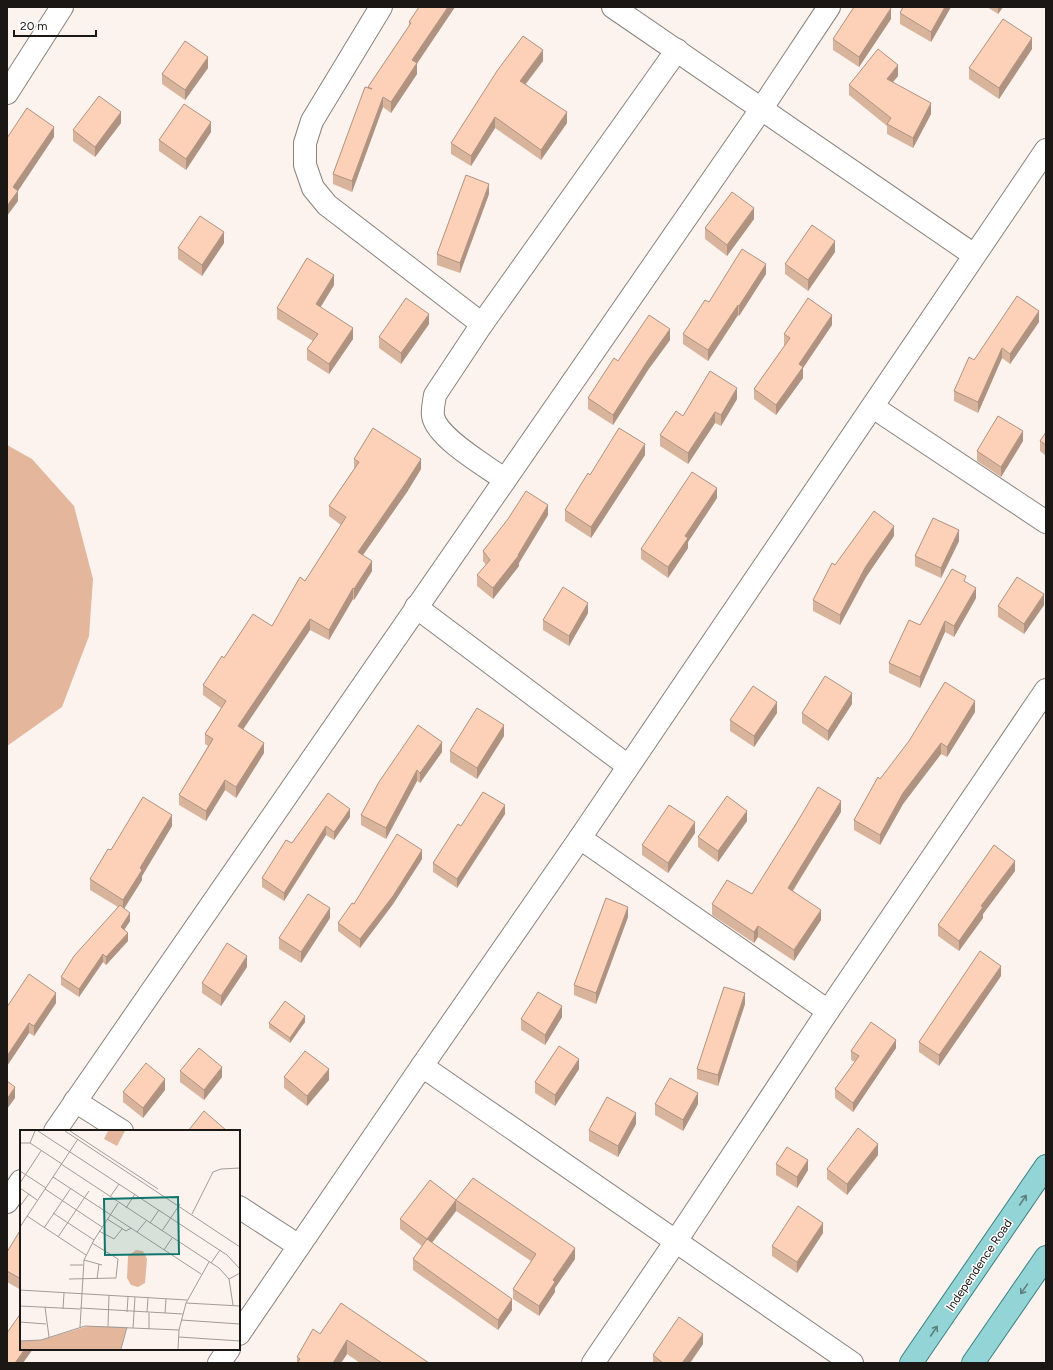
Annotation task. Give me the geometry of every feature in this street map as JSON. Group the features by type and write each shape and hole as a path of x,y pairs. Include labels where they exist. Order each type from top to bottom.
{"main road":[{"name":"Independence Road","path":"912,1363 1046,1166"},
{"path":"973,1363 1046,1257"}],"street":[{"path":"7,93 62,7"},
{"path":"381,7 312,121 305,142 305,165 313,188 327,205 482,324"},
{"path":"613,7 974,255"},
{"path":"56,1130 504,479 762,108 829,7"},
{"path":"504,479 449,440 438,428 433,417 435,394 482,324 677,50"},
{"path":"240,1333 580,838 1046,150"},
{"path":"873,407 1046,522"},
{"path":"416,607 628,766"},
{"path":"593,1363 676,1241 828,1010 1046,690"},
{"path":"580,838 828,1010"},
{"path":"422,1066 852,1363"},
{"path":"75,1101 120,1130"},
{"path":"7,1202 20,1182"},
{"path":"240,1208 299,1246"},
{"path":"219,1363 228,1350"}],"shaded area":[{"path":"7,445 32,459 74,506 93,579 89,636 62,707 7,746"}],"building":[{"path":"419,7 448,7 412,60 417,63 391,102 383,97 352,181 333,174 365,87 372,89 368,87 411,23 409,22"},
{"path":"854,7 891,8 859,57 833,39"},
{"path":"903,7 945,7 931,32 900,13"},
{"path":"1003,19 1032,38 999,88 969,68"},
{"path":"523,36 543,50 520,81 567,112 541,150 495,117 471,156 451,143 497,71"},
{"path":"185,41 208,57 185,90 162,74"},
{"path":"878,49 898,65 887,79 931,103 913,138 887,124 891,118 849,85"},
{"path":"99,96 121,112 95,147 73,130"},
{"path":"184,104 211,122 186,159 159,140"},
{"path":"27,108 54,127 13,187 18,191 7,206 7,138"},
{"path":"466,175 489,184 460,263 437,254"},
{"path":"732,192 754,208 727,245 705,228"},
{"path":"200,216 224,232 202,265 178,248"},
{"path":"812,225 835,241 808,280 785,264"},
{"path":"742,249 766,264 708,350 683,334 705,300 709,302"},
{"path":"307,258 334,275 316,304 353,328 329,364 307,349 318,334 277,308"},
{"path":"1017,296 1039,311 1010,354 1002,348 978,402 954,391 969,357 974,360"},
{"path":"406,298 429,314 401,353 379,337"},
{"path":"808,298 832,315 799,364 803,367 776,405 754,389 790,338 784,334"},
{"path":"649,315 670,329 648,360 613,415 588,398 614,358 618,361"},
{"path":"710,371 737,388 721,415 715,412 688,453 660,435 676,411 683,416"},
{"path":"998,416 1023,431 1001,467 977,451"},
{"path":"373,428 421,459 358,552 372,561 354,589 353,588 329,630 310,619 238,726 264,743 236,787 225,780 206,811 179,795 213,739 205,734 226,701 203,685 222,656 224,658 253,614 272,626 300,577 305,581 346,517 329,506 359,462 354,459"},
{"path":"619,428 645,444 591,527 565,510 588,473 590,475"},
{"path":"1046,432 1046,445 1040,441"},
{"path":"692,472 717,488 685,536 688,538 668,567 641,549"},
{"path":"526,491 548,505 519,555 493,588 477,575 490,560 483,551 508,519"},
{"path":"874,511 894,526 866,566 840,615 813,600 832,563 835,565"},
{"path":"933,518 959,530 941,568 915,556"},
{"path":"952,569 966,576 964,581 976,588 954,626 945,621 920,677 889,663 909,620 920,625"},
{"path":"1017,577 1044,594 1024,624 998,606"},
{"path":"563,587 588,603 569,636 543,620"},
{"path":"825,676 852,693 828,731 802,713"},
{"path":"945,682 975,701 947,747 941,743 903,793 880,835 854,820 878,777 880,779 909,741"},
{"path":"753,686 777,702 754,736 730,720"},
{"path":"477,708 504,725 477,768 450,751"},
{"path":"418,725 442,742 420,773 417,770 386,828 361,815 379,782"},
{"path":"818,787 841,801 788,888 821,910 794,950 758,926 754,932 712,904 727,880 752,894"},
{"path":"483,792 505,805 457,879 433,863 458,824 461,826"},
{"path":"328,793 350,809 334,832 326,826 284,893 262,878 286,840 292,843"},
{"path":"727,796 747,811 718,851 698,837"},
{"path":"143,797 172,815 140,868 142,870 123,900 90,879 108,849 111,850"},
{"path":"669,805 695,822 668,863 642,845"},
{"path":"397,834 422,850 393,896 360,939 338,923 352,903 354,904"},
{"path":"994,845 1015,861 981,906 983,907 959,941 938,925"},
{"path":"308,894 330,908 301,952 279,938"},
{"path":"606,898 628,907 596,993 574,985"},
{"path":"120,905 130,913 121,927 128,933 106,957 103,954 79,989 61,977 74,956"},
{"path":"227,943 247,956 221,996 202,983"},
{"path":"980,951 1001,966 939,1055 919,1042"},
{"path":"29,974 56,993 34,1026 29,1023 7,1056 7,1007"},
{"path":"724,987 745,993 718,1075 697,1069"},
{"path":"538,992 562,1006 545,1035 521,1019"},
{"path":"285,1001 305,1016 290,1038 269,1023"},
{"path":"871,1022 896,1040 853,1103 835,1089 859,1056 851,1051"},
{"path":"559,1046 579,1059 555,1095 535,1082"},
{"path":"199,1048 222,1067 204,1090 180,1071"},
{"path":"305,1051 329,1069 307,1096 284,1077"},
{"path":"146,1063 165,1079 143,1108 123,1092"},
{"path":"670,1078 698,1093 683,1120 655,1104"},
{"path":"7,1081 15,1087 7,1099"},
{"path":"607,1097 636,1113 618,1146 589,1130"},
{"path":"204,1111 226,1130 189,1130"},
{"path":"858,1128 878,1144 847,1184 827,1169"},
{"path":"787,1147 808,1160 797,1177 776,1164"},
{"path":"473,1178 575,1248 553,1280 555,1282 539,1306 513,1289 536,1254 456,1200"},
{"path":"430,1180 456,1200 427,1239 400,1219"},
{"path":"798,1206 823,1223 797,1262 772,1246"},
{"path":"20,1231 20,1278 7,1271 7,1252"},
{"path":"427,1239 512,1299 498,1320 413,1259"},
{"path":"341,1303 429,1363 382,1363 347,1340 333,1363 297,1363 300,1359 297,1357 313,1329 320,1334"},
{"path":"20,1314 20,1350 24,1350 15,1363 7,1363 7,1333"},
{"path":"679,1317 703,1334 682,1363 663,1363 653,1355"}]}
